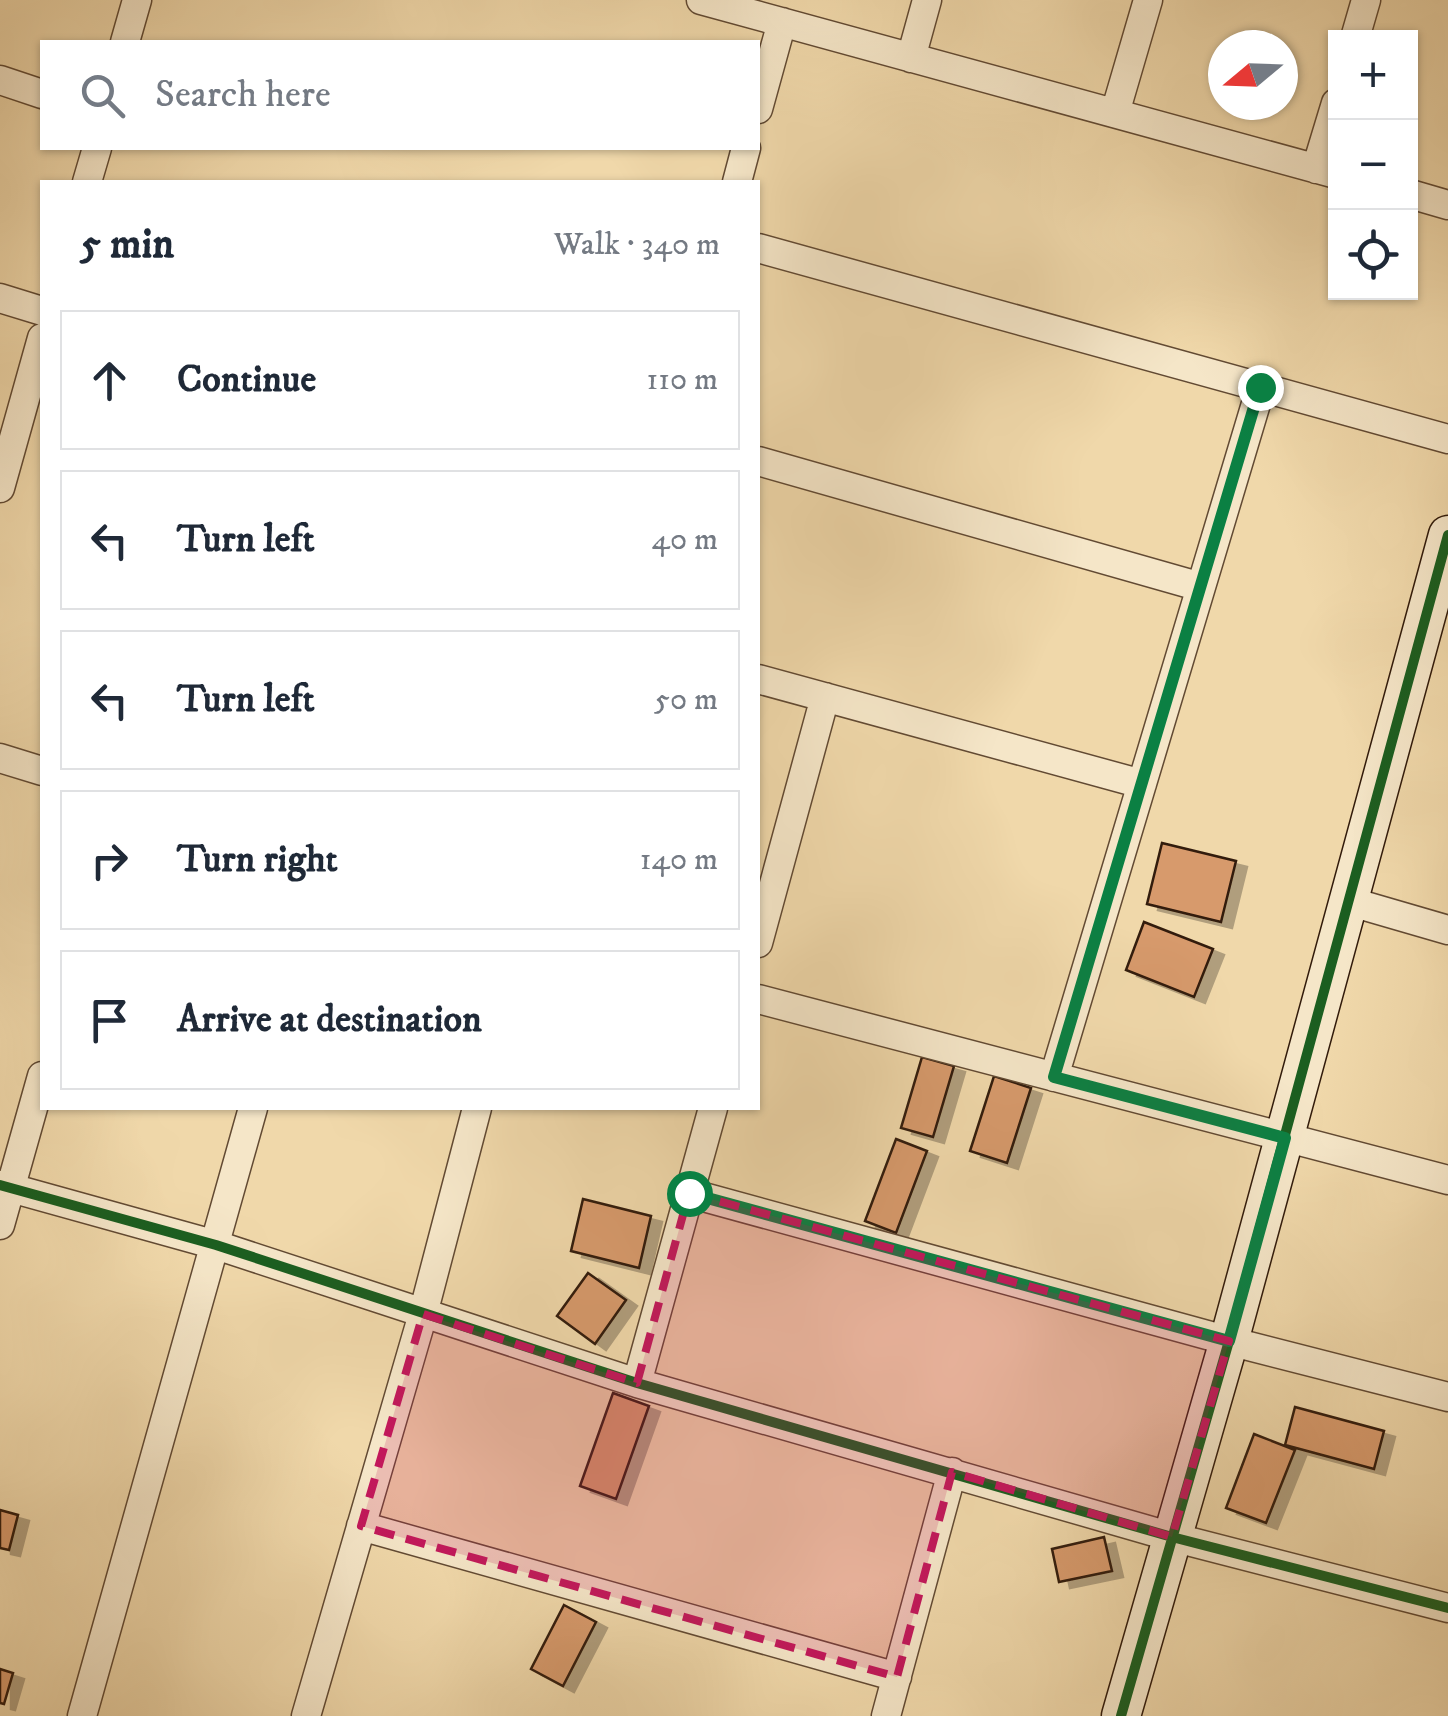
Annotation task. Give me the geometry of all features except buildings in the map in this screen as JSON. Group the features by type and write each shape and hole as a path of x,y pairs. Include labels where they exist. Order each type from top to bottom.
{"street":[{"path":"126,40 137,0"},
{"path":"701,0 1326,171 1334,120"},
{"path":"910,58 927,0"},
{"path":"1115,114 1148,0"},
{"path":"1357,30 1366,0"},
{"path":"760,102 782,22"},
{"path":"0,80 40,93"},
{"path":"87,180 95,150"},
{"path":"737,180 745,150"},
{"path":"1418,196 1448,205"},
{"path":"760,249 1448,439"},
{"path":"0,298 40,309"},
{"path":"0,488 40,345"},
{"path":"1054,1077 1260,387"},
{"path":"760,462 1201,586"},
{"path":"1121,1716 1229,1341 1448,535"},
{"path":"760,680 1142,784"},
{"path":"760,937 825,697"},
{"path":"0,758 40,770"},
{"path":"1348,901 1448,930"},
{"path":"760,1001 1448,1180"},
{"path":"0,1225 6,1186 40,1082"},
{"path":"82,1716 252,1110"},
{"path":"306,1716 476,1110"},
{"path":"637,1383 711,1110"},
{"path":"6,1186 216,1246 637,1383 1172,1536 1448,1608"},
{"path":"689,1193 1448,1397"},
{"path":"886,1716 952,1472"},
{"path":"361,1526 897,1677"}],"highlighted area":[{"path":"689,1193 1229,1341 1172,1537 952,1472 897,1677 361,1526 423,1314 637,1383"}],"cycle path":[{"path":"1121,1716 1229,1341 1448,535"},
{"path":"0,1185 216,1245 637,1383 1172,1537 1448,1608"}],"route":[{"path":"689,1193 1229,1341 1285,1138 1054,1077 1260,387"}]}
